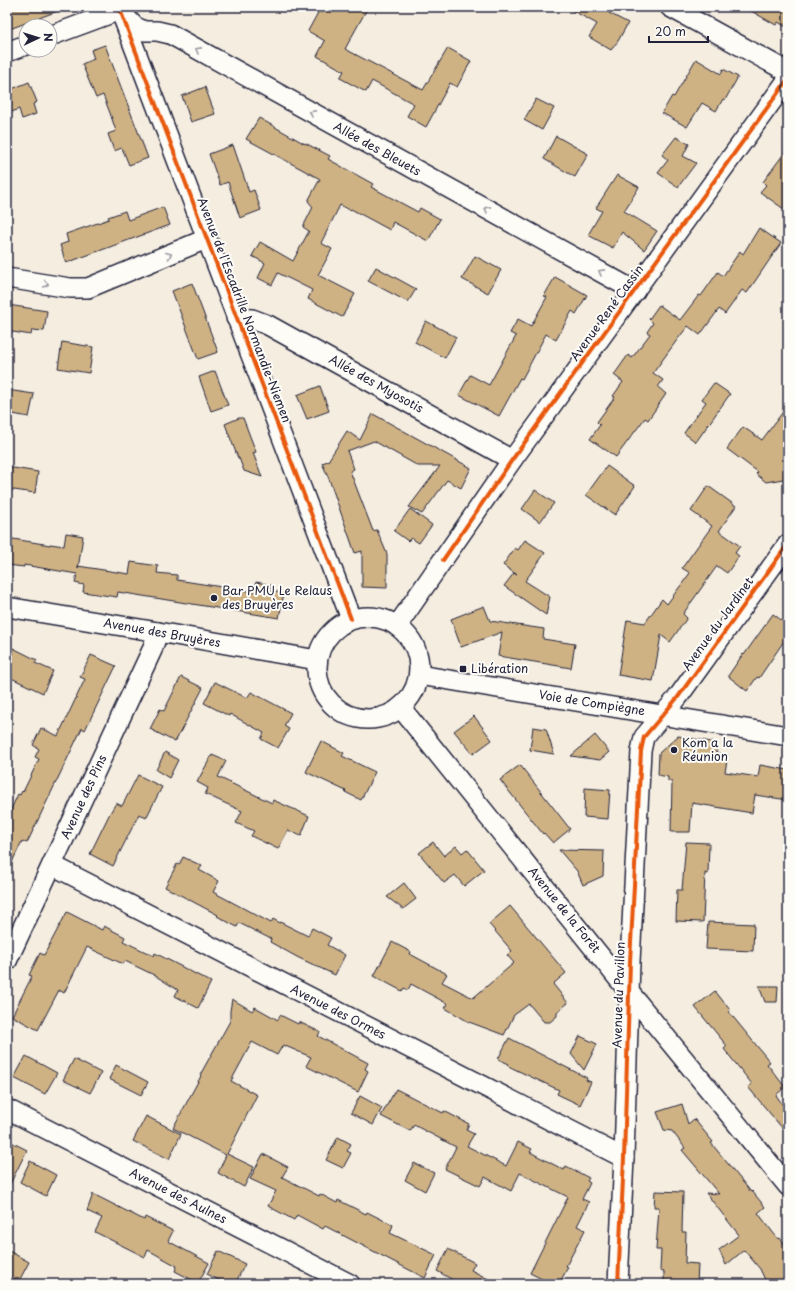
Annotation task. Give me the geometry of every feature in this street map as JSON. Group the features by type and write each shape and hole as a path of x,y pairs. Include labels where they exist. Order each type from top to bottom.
{"street":[{"path":"670,7 788,72"},
{"path":"58,33 120,8"},
{"name":"Avenue de l'Escadrille Normandie-Niemen","path":"120,8 206,239 351,619"},
{"name":"Allée des Bleuets","path":"120,8 134,26 144,31 157,31 170,34 635,291"},
{"path":"7,52 18,48"},
{"name":"Avenue René Cassin","path":"397,626 512,460 788,79"},
{"path":"7,278 70,288 88,288 206,239"},
{"name":"Allée des Myosotis","path":"236,318 252,319 268,325 512,460"},
{"name":"Avenue du Jardinet","path":"663,715 678,697 788,544"},
{"name":"Avenue des Bruyères","path":"7,607 317,660"},
{"path":"366,616 382,618 397,626 408,635 415,647 419,661 419,675 410,698 401,708 388,716 372,720 357,719 342,713 330,704 321,691 316,676 320,647 328,635 338,626 351,619 366,616"},
{"name":"Avenue des Pins","path":"7,960 152,650 158,632"},
{"name":"Voie de Compiègne","path":"419,675 788,736"},
{"name":"Avenue de la Forêt","path":"401,708 788,1186"},
{"name":"Avenue du Pavillon","path":"618,1284 624,1158 630,962 641,751 644,737 663,715"},
{"name":"Avenue des Ormes","path":"52,865 624,1158"},
{"name":"Avenue des Aulnes","path":"7,1108 350,1284"}],"building":[{"path":"7,7 63,7 63,9 39,18 18,18 18,26 7,30"},
{"path":"321,7 368,7 345,49 423,90 448,48 471,61 457,87 450,83 426,127 407,116 414,104 372,81 366,92 340,78 344,71 317,56 325,41 308,31"},
{"path":"566,7 612,7 609,13 628,23 611,50 589,37 597,24"},
{"path":"744,7 788,7 788,28 778,22 776,25"},
{"path":"105,45 148,158 129,165 122,148 114,151 108,134 116,131 110,113 103,95 96,98 82,64 94,59 91,50"},
{"path":"696,59 721,74 723,69 738,77 725,100 723,99 716,111 702,103 687,127 662,113 672,96 674,97"},
{"path":"29,82 37,102 33,104 36,114 22,119 19,109 7,114 7,91"},
{"path":"205,87 215,114 191,122 182,96"},
{"path":"536,99 554,108 542,130 524,120"},
{"path":"259,118 305,144 330,156 328,159 373,184 371,187 418,212 420,208 440,219 428,241 393,222 390,230 351,209 350,210 340,205 321,243 332,249 318,275 355,294 342,317 308,299 312,290 278,273 272,285 258,278 265,263 252,256 260,242 293,261 309,231 303,227 313,207 308,201 320,179 246,139"},
{"path":"556,136 588,154 575,177 544,159"},
{"path":"676,137 689,144 683,156 696,163 678,187 658,173 668,160 662,155"},
{"path":"233,145 249,192 254,190 261,210 240,218 228,182 220,185 209,154"},
{"path":"788,148 788,212 760,192 766,185 763,182"},
{"path":"617,175 639,187 624,211 657,231 644,250 622,232 613,248 588,235 602,211 596,208"},
{"path":"163,207 170,225 66,263 60,245 68,242 66,234 109,219 108,217 125,211 128,220"},
{"path":"759,228 781,243 747,293 742,290 725,314 719,309 700,335 688,326 677,340 653,373 663,380 658,387 666,394 648,420 645,418 616,457 590,439 600,425 597,422 615,397 613,396 623,382 614,375 628,355 632,358 650,334 647,332 653,323 649,319 659,305 680,320 699,295 701,296 718,272 723,276 740,251 743,254"},
{"path":"475,256 501,270 488,293 462,279"},
{"path":"376,267 416,289 408,302 368,281"},
{"path":"555,277 587,295 576,314 572,311 556,340 546,334 522,379 520,378 499,416 459,395 470,375 489,385 516,336 510,333 518,319 531,326 547,297 544,296"},
{"path":"192,283 218,352 198,359 172,291"},
{"path":"8,305 47,311 44,331 32,330 31,335 7,331"},
{"path":"426,321 456,337 445,358 415,342"},
{"path":"62,342 93,347 89,373 58,368"},
{"path":"215,371 228,405 211,411 199,377"},
{"path":"714,383 730,394 696,442 684,433 706,402 702,399"},
{"path":"320,386 329,411 307,419 297,395"},
{"path":"7,390 34,394 29,417 7,413"},
{"path":"788,405 788,473 783,479 766,482 756,474 758,472 727,449 743,427 762,440"},
{"path":"373,414 471,468 461,488 447,480 422,514 409,507 440,466 418,466 374,441 347,451 354,469 350,471 373,531 377,530 387,554 387,588 362,587 362,551 355,553 322,463 328,461 347,431 360,440"},
{"path":"239,418 243,418 256,452 253,453 262,477 244,471 238,458 225,424"},
{"path":"607,466 635,486 615,515 586,495"},
{"path":"7,467 38,472 35,493 7,489"},
{"path":"708,486 736,506 719,531 740,546 735,553 739,556 727,573 717,566 683,614 687,618 670,642 661,635 653,681 618,675 627,620 645,623 662,599 667,604 690,573 682,568 712,526 691,511"},
{"path":"535,490 554,503 540,522 522,509"},
{"path":"410,509 432,525 419,543 411,538 408,541 394,531"},
{"path":"66,533 83,536 78,566 129,574 131,562 158,566 157,573 177,575 177,580 254,592 256,582 271,585 270,591 284,593 279,618 118,592 117,597 83,592 84,585 75,583 77,574 24,565 24,567 7,565 7,538 64,546"},
{"path":"525,540 545,553 525,581 550,597 546,615 504,586 514,573 517,575 503,565 515,548 518,550"},
{"path":"484,606 490,621 544,629 543,639 575,644 571,668 498,656 502,632 461,647 451,619"},
{"path":"773,614 788,625 788,635 759,678 757,677 747,691 728,676"},
{"path":"7,645 37,660 35,663 53,671 43,693 7,676"},
{"path":"91,655 116,666 85,730 82,728 27,843 22,841 7,873 7,818 18,794 20,795 22,791 23,792 39,759 35,757 39,749 33,745 41,728 58,736 85,679 80,677"},
{"path":"181,677 203,688 175,742 150,729 160,709 164,711"},
{"path":"215,682 247,698 251,692 291,713 284,726 289,729 278,748 261,739 264,733 230,714 229,716 204,703"},
{"path":"474,716 492,740 473,754 454,731"},
{"path":"533,727 546,729 554,754 530,750"},
{"path":"595,735 609,752 600,760 571,756"},
{"path":"678,736 717,743 716,753 728,755 725,772 758,777 760,765 788,770 788,800 755,795 752,813 692,803 690,832 671,832 672,782 668,781 668,777 658,775 659,753"},
{"path":"321,741 344,753 342,756 375,772 361,800 345,792 346,791 306,772"},
{"path":"165,752 178,760 169,778 156,770"},
{"path":"212,755 226,761 218,777 272,803 273,800 309,816 301,836 288,830 278,849 251,836 254,831 236,823 242,811 205,794 208,788 197,782"},
{"path":"520,765 570,829 553,843 544,833 543,834 500,780"},
{"path":"138,775 162,787 146,818 139,814 113,866 90,854 116,803 122,806"},
{"path":"585,788 610,790 608,819 584,817"},
{"path":"433,842 444,856 456,846 462,853 467,849 484,870 464,886 455,875 444,883 419,853"},
{"path":"686,842 709,843 708,874 705,873 703,922 676,921 677,890 682,890"},
{"path":"559,850 604,851 603,876 583,885 577,871"},
{"path":"183,857 202,866 199,870 219,881 213,892 271,923 273,919 308,936 312,928 331,938 327,945 345,955 335,975 270,942 271,939 239,923 237,927 217,916 218,915 165,887 177,864 179,865"},
{"path":"404,883 416,899 403,909 387,897"},
{"path":"510,906 566,973 553,984 568,1003 557,1012 557,1016 550,1022 544,1022 529,1004 514,1015 504,1035 469,1022 445,1008 448,1004 411,984 408,990 404,988 402,991 374,976 392,942 411,952 410,954 447,974 442,982 473,998 514,963 507,955 512,951 489,924"},
{"path":"67,912 102,930 104,926 125,937 123,941 154,956 155,953 211,982 198,1008 175,996 178,990 154,975 125,961 123,964 87,947 64,993 59,990 38,1030 12,1016 32,976 29,975 40,953 44,955"},
{"path":"708,922 754,924 753,951 706,949"},
{"path":"759,986 778,986 777,1002 765,1002"},
{"path":"715,991 730,1010 729,1012 770,1062 767,1064 785,1087 776,1095 788,1113 788,1135 748,1087 752,1084 724,1049 727,1046 695,1007"},
{"path":"232,999 252,1011 255,1007 278,1020 280,1015 298,1024 299,1022 320,1032 318,1036 368,1063 365,1069 368,1071 358,1092 306,1066 311,1057 283,1045 277,1055 252,1042 231,1081 257,1095 227,1154 254,1167 244,1187 218,1173 226,1155 173,1128 230,1021"},
{"path":"580,1036 597,1044 584,1070 571,1054"},
{"path":"509,1038 587,1078 586,1080 591,1082 580,1105 557,1094 559,1090 508,1066 509,1064 498,1059"},
{"path":"26,1056 57,1073 45,1094 14,1078"},
{"path":"74,1059 101,1073 90,1093 63,1080"},
{"path":"116,1065 148,1082 141,1095 109,1079"},
{"path":"396,1089 443,1113 444,1111 469,1124 466,1130 474,1134 467,1146 506,1166 518,1142 532,1149 530,1152 564,1170 566,1166 589,1178 587,1181 590,1183 582,1199 589,1202 577,1226 585,1230 566,1266 568,1267 559,1284 552,1284 530,1273 568,1197 520,1173 511,1191 485,1177 480,1186 445,1169 456,1147 414,1125 410,1131 381,1116"},
{"path":"360,1096 382,1108 373,1125 351,1113"},
{"path":"682,1104 688,1124 694,1119 713,1142 711,1143 765,1207 758,1213 778,1239 780,1238 788,1248 788,1284 767,1284 760,1269 744,1250 726,1265 719,1250 739,1235 706,1193 719,1194 682,1150 685,1148 672,1131 664,1130 657,1112"},
{"path":"146,1116 181,1134 169,1159 133,1141"},
{"path":"338,1137 351,1144 347,1151 351,1153 343,1168 326,1160"},
{"path":"7,1140 27,1150 7,1190"},
{"path":"263,1154 288,1167 282,1177 319,1196 320,1194 337,1203 338,1200 393,1225 390,1233 436,1255 425,1278 325,1226 323,1229 297,1215 294,1220 268,1206 276,1191 250,1179"},
{"path":"30,1161 56,1175 46,1196 20,1182"},
{"path":"414,1163 434,1173 425,1191 405,1180"},
{"path":"655,1191 683,1192 682,1232 686,1232 685,1263 698,1264 697,1284 664,1284 664,1272 660,1271 661,1250 656,1250 659,1207 654,1207"},
{"path":"93,1194 144,1220 145,1217 173,1231 168,1241 209,1263 198,1283 175,1271 177,1266 148,1250 145,1257 95,1232 102,1218 87,1211"},
{"path":"448,1249 475,1263 471,1270 498,1284 460,1284 437,1271"},
{"path":"7,1250 29,1262 19,1281 7,1275"},
{"path":"218,1251 245,1264 235,1284 227,1284 207,1274"}],"cycle path":[{"path":"119,7 351,619"},
{"path":"443,560 512,460 788,79"},
{"path":"618,1284 624,1158 630,962 641,751 644,737 678,697 788,544"}],"place":[{"name":"Bar PMU Le Relaus des Bruyères","path":"214,598"},
{"name":"Libération","path":"463,669"},
{"name":"Kom a la Réunion","path":"674,750"}]}
